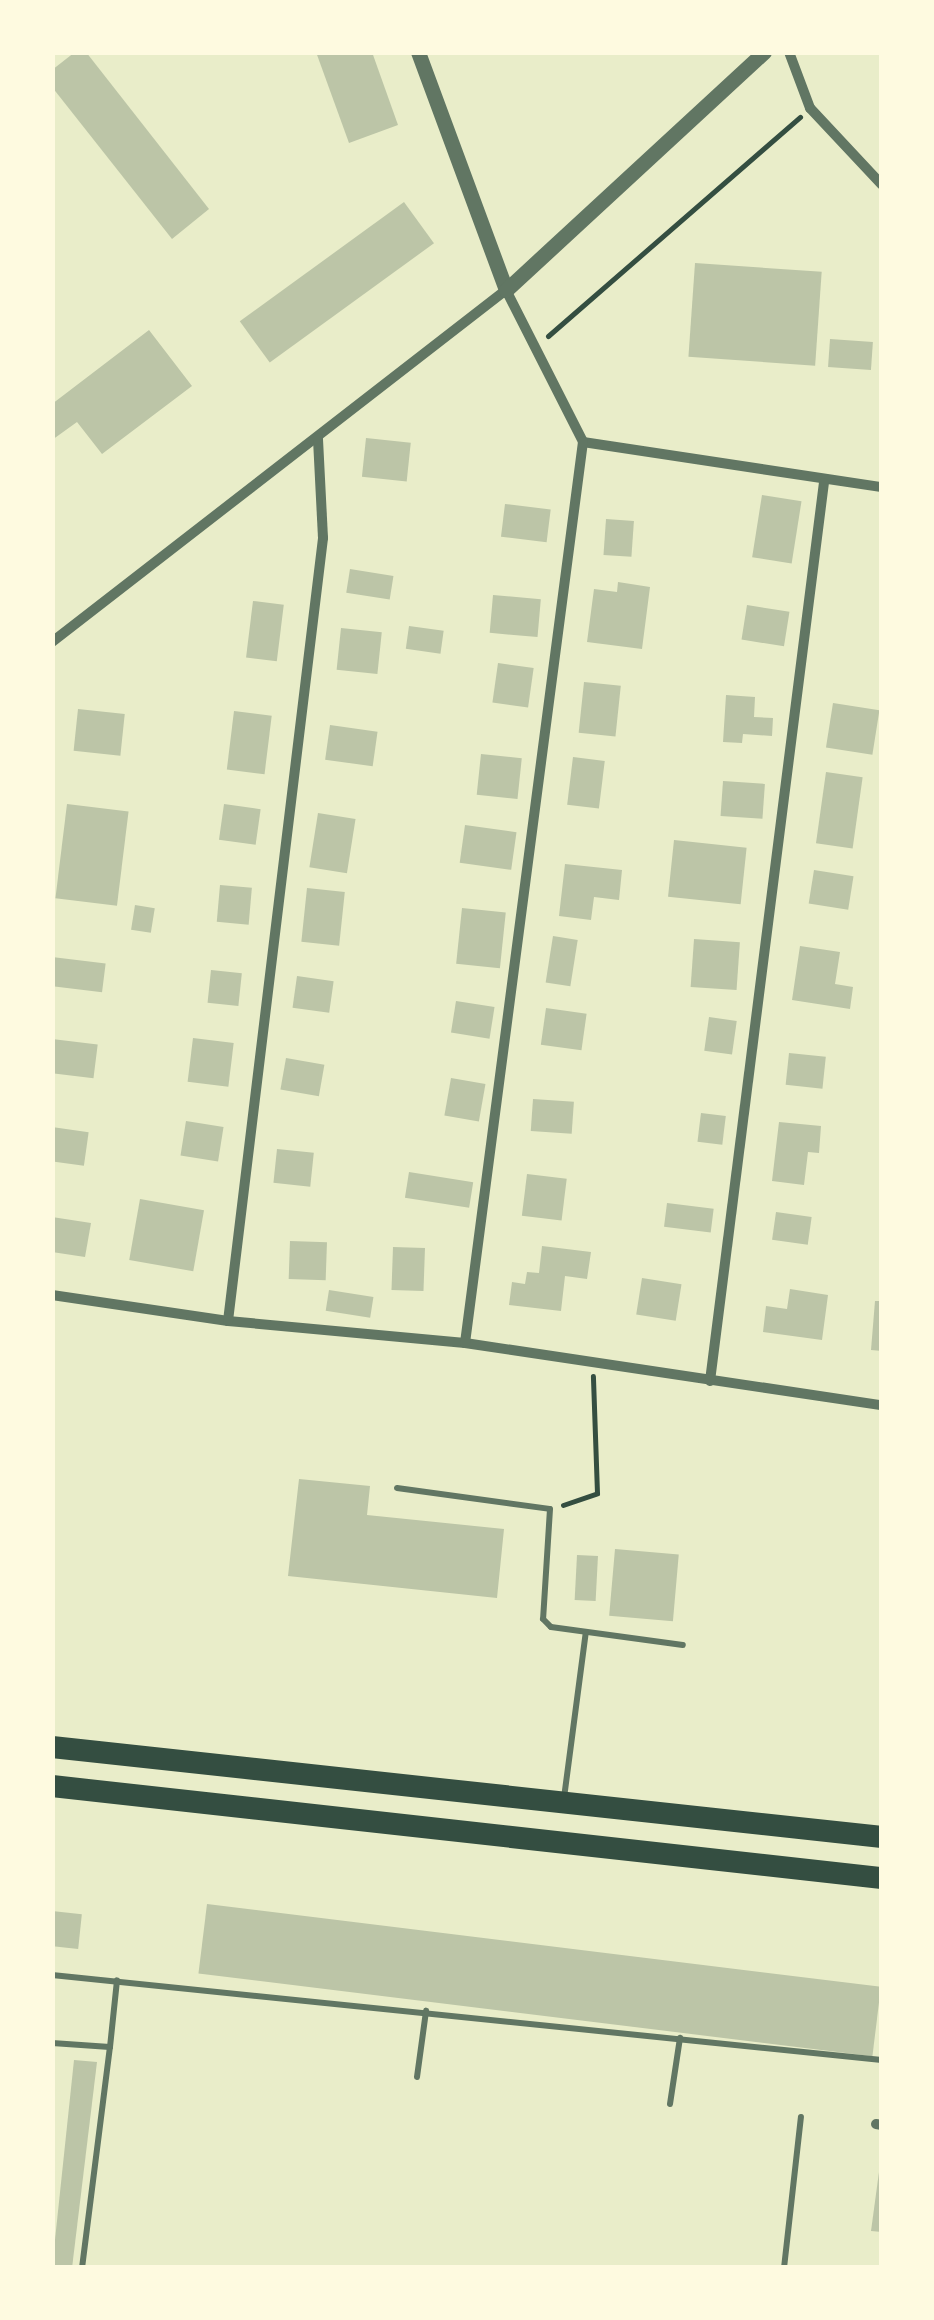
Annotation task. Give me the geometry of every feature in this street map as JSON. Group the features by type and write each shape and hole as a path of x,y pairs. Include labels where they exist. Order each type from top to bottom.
{"highway":[{"path":"52,1747 564,1799 882,1837"},
{"path":"52,1786 882,1878"}],"street":[{"path":"418,52 506,290 583,442 465,1343"},
{"path":"52,642 506,290 764,52"},
{"path":"789,52 810,108 880,181"},
{"path":"228,1321 323,538 318,438"},
{"path":"583,442 824,483 882,487"},
{"path":"710,1382 824,483"},
{"path":"52,1295 228,1321 465,1343 882,1405"}],"lane":[{"path":"397,1488 550,1508 543,1619 551,1627 683,1645"},
{"path":"564,1799 586,1632"},
{"path":"52,1975 183,1984 882,2060"},
{"path":"82,2268 117,1980"},
{"path":"417,2076 426,2010"},
{"path":"670,2104 680,2038"},
{"path":"52,2043 110,2048"},
{"path":"784,2268 801,2117"}],"path":[{"path":"536,347 810,108"},
{"path":"550,1508 597,1494 592,1363"}],"building":[{"path":"75,52 86,52 209,209 172,239 52,87 52,70"},
{"path":"316,52 372,52 398,125 349,143"},
{"path":"404,202 434,243 270,363 240,321"},
{"path":"695,263 822,272 815,366 688,357"},
{"path":"149,330 192,386 102,454 77,422 52,440 52,404"},
{"path":"830,339 873,342 871,370 828,367"},
{"path":"366,438 411,443 407,481 362,477"},
{"path":"762,495 802,501 792,563 752,557"},
{"path":"505,504 551,510 547,542 501,537"},
{"path":"606,519 634,521 631,557 603,555"},
{"path":"350,569 393,576 390,600 346,593"},
{"path":"618,582 650,587 642,649 587,642 594,589 617,592"},
{"path":"493,595 541,599 538,637 490,633"},
{"path":"253,601 284,605 277,661 246,658"},
{"path":"747,605 789,612 784,646 742,640"},
{"path":"409,626 444,631 440,654 406,649"},
{"path":"341,628 382,632 377,674 337,670"},
{"path":"498,663 534,668 528,708 492,703"},
{"path":"584,682 621,686 615,737 579,733"},
{"path":"726,695 755,697 754,717 773,718 772,736 743,734 742,743 723,742"},
{"path":"833,703 879,710 872,755 826,747"},
{"path":"78,709 125,714 120,756 74,751"},
{"path":"234,711 272,716 265,774 227,770"},
{"path":"330,725 378,732 373,766 325,760"},
{"path":"481,754 522,758 517,799 477,795"},
{"path":"573,757 605,761 599,809 567,805"},
{"path":"826,772 863,777 853,848 816,843"},
{"path":"723,781 765,784 762,819 721,816"},
{"path":"67,804 129,812 117,906 55,898"},
{"path":"224,804 261,809 256,845 219,840"},
{"path":"318,813 356,819 347,873 309,867"},
{"path":"465,825 516,832 511,870 460,863"},
{"path":"674,840 747,848 741,904 668,897"},
{"path":"565,864 622,870 619,900 594,897 591,920 559,916"},
{"path":"814,870 854,876 848,910 809,904"},
{"path":"220,885 252,888 249,925 217,922"},
{"path":"307,888 345,892 339,946 301,942"},
{"path":"135,905 155,908 151,933 131,930"},
{"path":"462,908 506,913 500,968 456,964"},
{"path":"553,936 578,940 570,986 546,982"},
{"path":"694,939 740,942 737,990 691,987"},
{"path":"800,946 840,952 835,984 853,987 850,1009 792,1000"},
{"path":"52,957 106,964 102,992 52,986"},
{"path":"211,970 242,973 238,1006 208,1003"},
{"path":"297,976 334,981 329,1013 293,1008"},
{"path":"456,1001 495,1007 490,1039 451,1033"},
{"path":"546,1008 587,1014 581,1050 541,1045"},
{"path":"709,1017 737,1021 732,1055 704,1051"},
{"path":"193,1038 234,1043 228,1087 188,1082"},
{"path":"52,1039 98,1045 94,1078 52,1073"},
{"path":"789,1053 826,1057 822,1089 786,1085"},
{"path":"286,1058 324,1065 319,1096 280,1090"},
{"path":"451,1078 485,1084 479,1122 444,1115"},
{"path":"533,1099 574,1102 572,1134 531,1131"},
{"path":"701,1113 726,1116 722,1145 697,1142"},
{"path":"186,1121 224,1127 218,1162 181,1156"},
{"path":"779,1122 821,1126 819,1153 808,1152 804,1185 772,1181"},
{"path":"52,1127 89,1132 84,1166 52,1161"},
{"path":"277,1149 314,1153 310,1187 273,1183"},
{"path":"409,1172 473,1182 469,1208 405,1198"},
{"path":"527,1174 567,1179 562,1221 522,1216"},
{"path":"140,1199 204,1210 193,1271 129,1260"},
{"path":"667,1203 714,1209 711,1233 664,1227"},
{"path":"776,1212 812,1217 808,1245 772,1240"},
{"path":"52,1217 91,1223 85,1257 52,1252"},
{"path":"290,1241 327,1242 326,1280 289,1279"},
{"path":"542,1246 591,1252 587,1279 565,1276 561,1311 509,1305 512,1282 525,1284 527,1272 539,1273"},
{"path":"393,1247 425,1248 423,1291 391,1290"},
{"path":"642,1278 682,1284 676,1321 636,1315"},
{"path":"790,1289 828,1295 822,1340 763,1332 766,1306 787,1309"},
{"path":"329,1290 373,1297 370,1318 326,1311"},
{"path":"875,1301 882,1301 882,1351 871,1350"},
{"path":"299,1479 370,1486 367,1515 504,1529 497,1598 288,1576"},
{"path":"615,1549 679,1555 673,1621 609,1616"},
{"path":"577,1555 598,1556 596,1601 575,1600"},
{"path":"207,1904 881,1987 872,2056 198,1973"},
{"path":"52,1911 82,1914 78,1949 52,1946"},
{"path":"74,2060 97,2062 72,2268 52,2268"},
{"path":"882,2172 882,2232 871,2231"}]}
